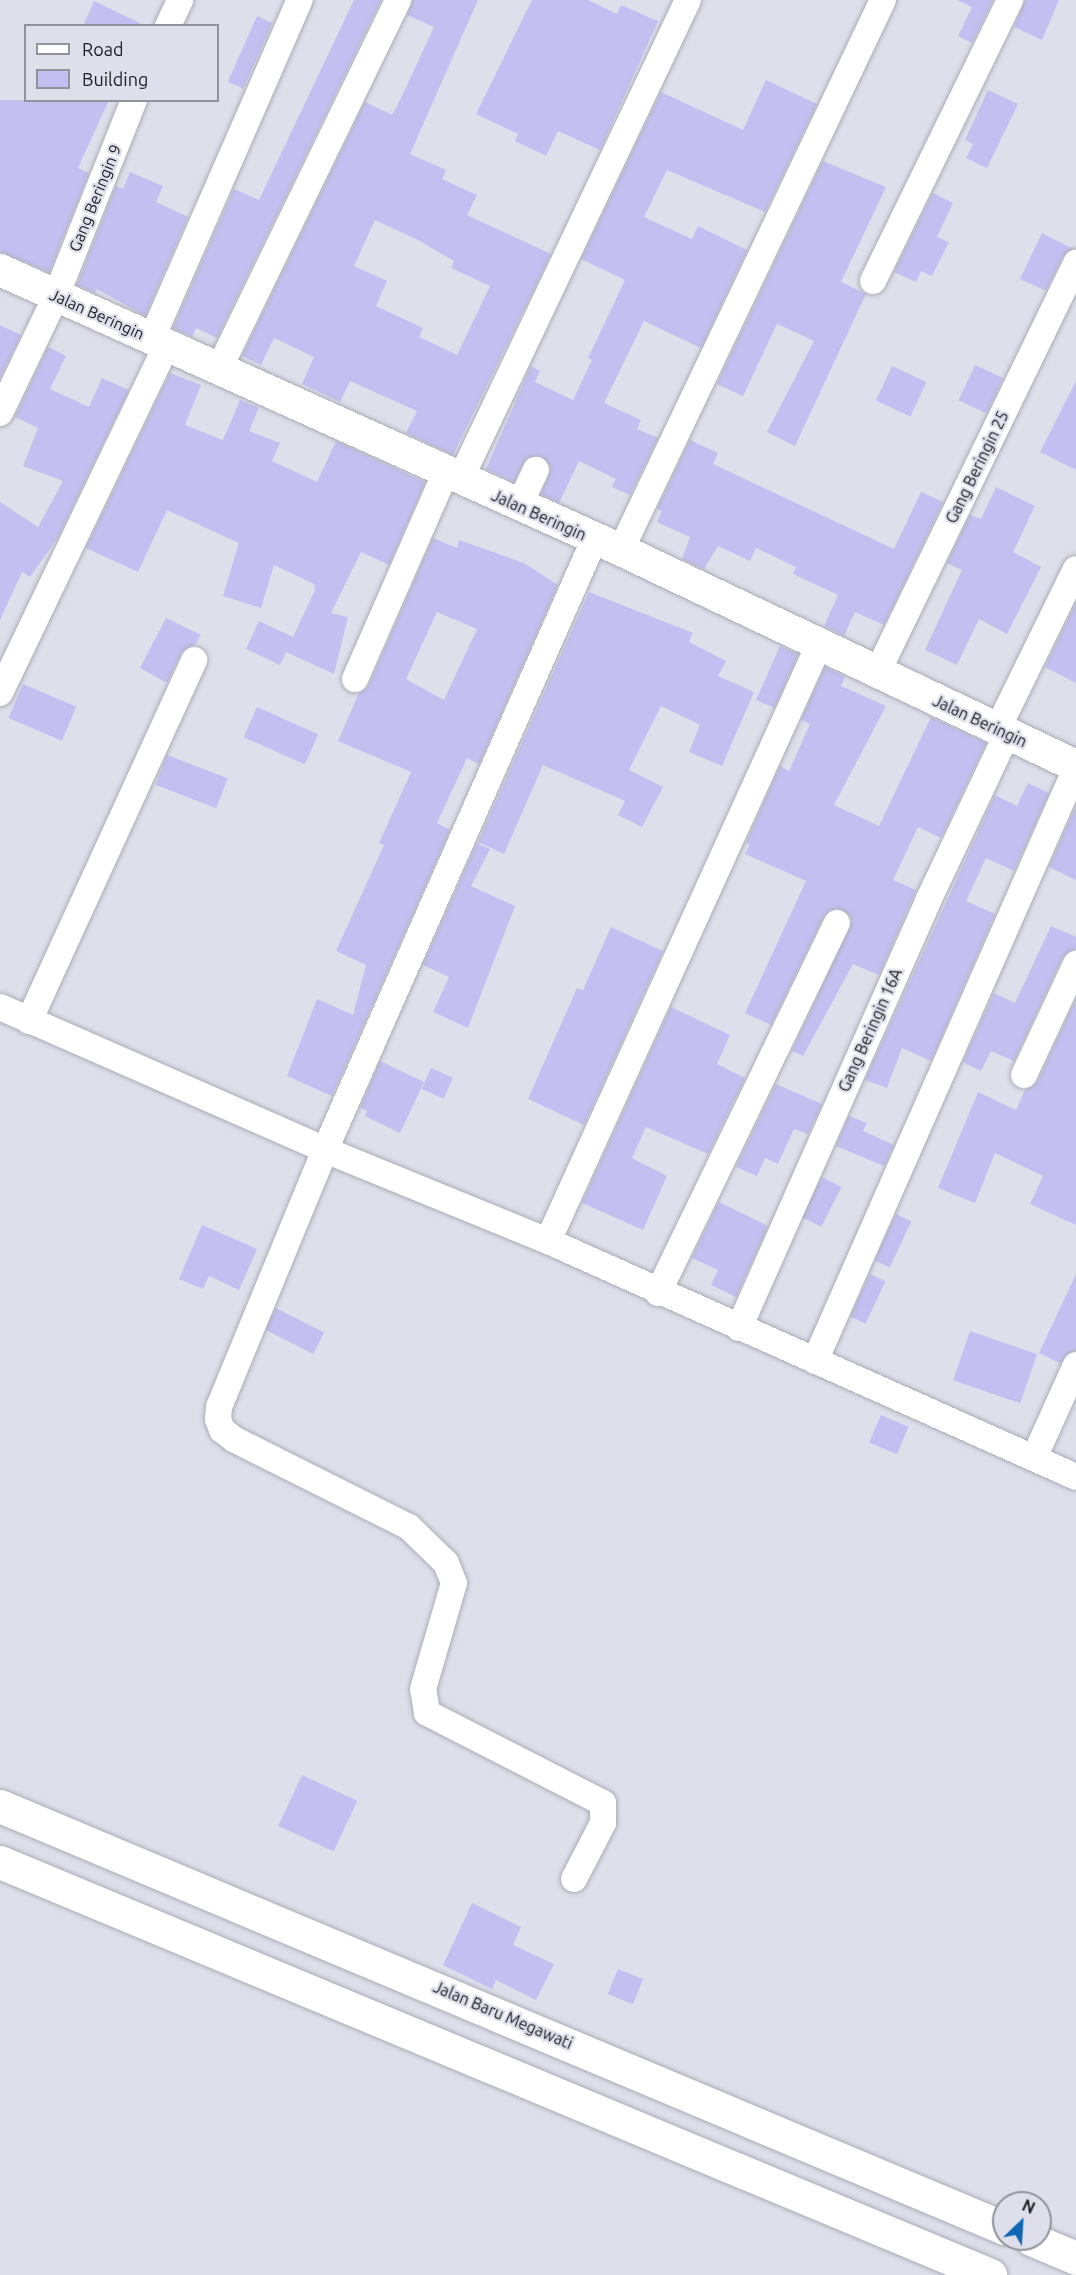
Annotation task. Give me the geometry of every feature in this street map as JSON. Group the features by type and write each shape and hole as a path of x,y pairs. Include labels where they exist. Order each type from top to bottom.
{"highway":[{"name":"Jalan Baru Megawati","path":"0,1806 992,2223"},
{"path":"0,1862 990,2275"},
{"path":"1052,2248 1076,2258"}],"street":[{"path":"169,24 180,0"},
{"path":"0,693 160,342 300,0"},
{"path":"218,371 398,0"},
{"path":"355,679 452,477 688,0"},
{"path":"574,1879 603,1823 603,1803 427,1713 423,1689 454,1583 446,1563 409,1527 235,1440 222,1430 218,1419 219,1407 325,1150 608,545 883,0"},
{"path":"873,281 1010,0"},
{"name":"Gang Beringin 9","path":"0,413 56,296 133,102"},
{"name":"Gang Beringin 25","path":"878,671 1076,263"},
{"name":"Jalan Beringin","path":"0,271 452,477 608,545 878,671 1076,767"},
{"path":"519,506 536,470"},
{"name":"Gang Beringin 16A","path":"739,1328 1076,569"},
{"path":"548,1241 819,645"},
{"path":"29,1021 194,660"},
{"path":"815,1360 1076,767"},
{"path":"658,1293 837,923"},
{"path":"1024,1075 1076,964"},
{"path":"0,1007 325,1150 548,1241 658,1293 815,1360 1076,1477"},
{"path":"1034,1458 1076,1365"}],"building":[{"path":"354,0 381,0 217,338 196,328 192,337 173,328 234,189 259,200"},
{"path":"413,0 478,0 410,154 446,170 442,179 477,195 467,215 551,254 453,455 406,433 417,411 350,381 340,402 302,384 314,357 274,338 261,365 242,356 365,102 392,115 402,96 434,27 407,15","holes":["375,220 418,240 454,261 451,268 490,286 457,355 419,337 423,328 376,306 387,281 354,266"]},
{"path":"532,0 588,0 617,14 621,5 658,21 600,150 558,131 546,156 515,141 518,134 476,114"},
{"path":"957,0 993,0 972,43 958,36 972,7"},
{"path":"1025,0 1059,0 1042,40 1014,27"},
{"path":"94,1 142,24 84,24"},
{"path":"257,16 273,23 243,89 228,82"},
{"path":"766,80 817,104 765,212 667,170 644,217 692,239 698,226 747,250 701,348 644,321 604,403 641,420 637,429 658,438 630,495 612,487 616,479 579,461 559,503 541,494 551,469 542,456 527,458 514,482 486,469 531,366 540,371 535,382 573,400 592,360 588,358 625,280 581,259 661,92 743,130"},
{"path":"988,90 1018,104 987,168 966,158 973,144 965,140"},
{"path":"0,100 108,102 78,168 89,173 49,272 0,252"},
{"path":"823,161 886,187 841,282 866,294 795,446 767,432 814,341 777,324 743,396 717,384"},
{"path":"130,172 163,186 156,202 188,217 145,316 97,289 95,293 77,285 116,186 123,189"},
{"path":"933,193 953,203 937,237 949,242 932,276 921,271 916,282 894,272"},
{"path":"1042,233 1073,249 1063,256 1046,291 1020,279"},
{"path":"0,325 21,335 0,378"},
{"path":"48,347 66,356 50,389 89,407 102,378 129,390 58,537 30,577 22,572 0,620 0,502 38,527 63,481 23,466 38,428 15,417"},
{"path":"975,365 1003,378 987,413 959,400"},
{"path":"892,366 926,382 910,416 876,400"},
{"path":"170,373 201,385 185,425 223,440 240,400 259,408 249,431 280,443 272,461 317,482 336,441 425,482 389,565 361,552 331,613 348,617 334,674 286,652 280,665 246,649 259,621 293,637 315,590 314,584 274,565 261,608 223,596 239,543 167,510 138,572 86,548"},
{"path":"1076,381 1076,470 1040,452"},
{"path":"690,440 718,453 713,464 894,549 921,492 943,502 884,625 855,612 844,636 824,626 838,595 793,574 796,567 756,548 750,561 718,546 704,569 682,559 690,537 657,522 662,511 657,509"},
{"path":"996,487 1035,506 1013,552 1041,567 1007,634 979,619 957,665 925,650 962,570 947,563 970,515 981,519"},
{"path":"433,538 457,548 459,540 524,563 558,585 479,764 467,758 437,823 450,830 332,1096 287,1076 317,999 353,1015 366,965 336,951 384,845 379,843 411,772 338,741 359,693 369,685","holes":["437,612 477,629 444,700 406,679"]},
{"path":"589,592 693,633 689,642 726,661 718,676 754,692 722,766 689,752 700,725 661,706 629,770 663,787 642,827 618,815 625,801 543,765 504,854 478,842"},
{"path":"1076,603 1076,683 1045,667"},
{"path":"166,618 201,635 195,645 181,653 167,683 140,668"},
{"path":"780,646 798,654 774,708 756,700"},
{"path":"825,667 845,676 841,686 886,706 834,805 879,826 931,717 986,743 941,838 918,827 893,880 916,890 879,975 853,964 803,1056 792,1051 852,921 849,914 836,908 824,916 771,1025 745,1013 806,881 745,854 750,844 746,843 780,766 789,771 810,724 801,720"},
{"path":"23,684 76,707 62,741 9,718"},
{"path":"257,707 318,734 305,764 244,737"},
{"path":"167,755 228,778 216,808 156,785"},
{"path":"1028,783 1049,793 1014,871 986,858 966,901 995,914 931,1061 902,1048 887,1088 865,1080 995,795 1017,806"},
{"path":"1076,806 1076,880 1049,867"},
{"path":"477,843 490,849 471,886 515,906 468,1028 433,1012 449,977 423,965"},
{"path":"1051,926 1076,937 1076,949 1062,958 1014,1061 991,1051 981,1071 963,1062 994,993 1015,1003"},
{"path":"611,927 663,951 584,1125 528,1099 577,988 583,990"},
{"path":"1076,999 1076,1225 1030,1204 1043,1176 995,1153 975,1203 938,1188 978,1092 1016,1110 1025,1090 1038,1081"},
{"path":"671,1007 730,1035 717,1064 745,1078 708,1154 646,1127 632,1158 667,1176 643,1230 582,1203"},
{"path":"380,1061 424,1082 400,1133 365,1116 367,1111 360,1108"},
{"path":"431,1068 453,1078 444,1099 422,1089"},
{"path":"776,1084 822,1104 808,1134 794,1129 778,1164 765,1158 757,1176 736,1167"},
{"path":"849,1116 867,1123 863,1131 894,1145 884,1166 836,1146"},
{"path":"822,1177 842,1187 821,1227 802,1217"},
{"path":"719,1202 768,1226 736,1297 711,1285 718,1270 692,1258"},
{"path":"896,1214 911,1221 890,1267 874,1260"},
{"path":"202,1225 257,1249 239,1290 209,1276 203,1289 179,1279"},
{"path":"870,1274 885,1281 866,1324 850,1317"},
{"path":"1076,1274 1076,1350 1060,1363 1039,1353"},
{"path":"276,1308 324,1333 313,1354 265,1329"},
{"path":"970,1331 1037,1354 1020,1403 953,1380"},
{"path":"881,1415 909,1427 897,1454 869,1443"},
{"path":"302,1775 357,1801 334,1852 278,1826"},
{"path":"472,1903 521,1927 513,1945 554,1964 536,2000 496,1980 492,1989 443,1965"},
{"path":"618,1969 643,1979 633,2004 608,1994"}]}
